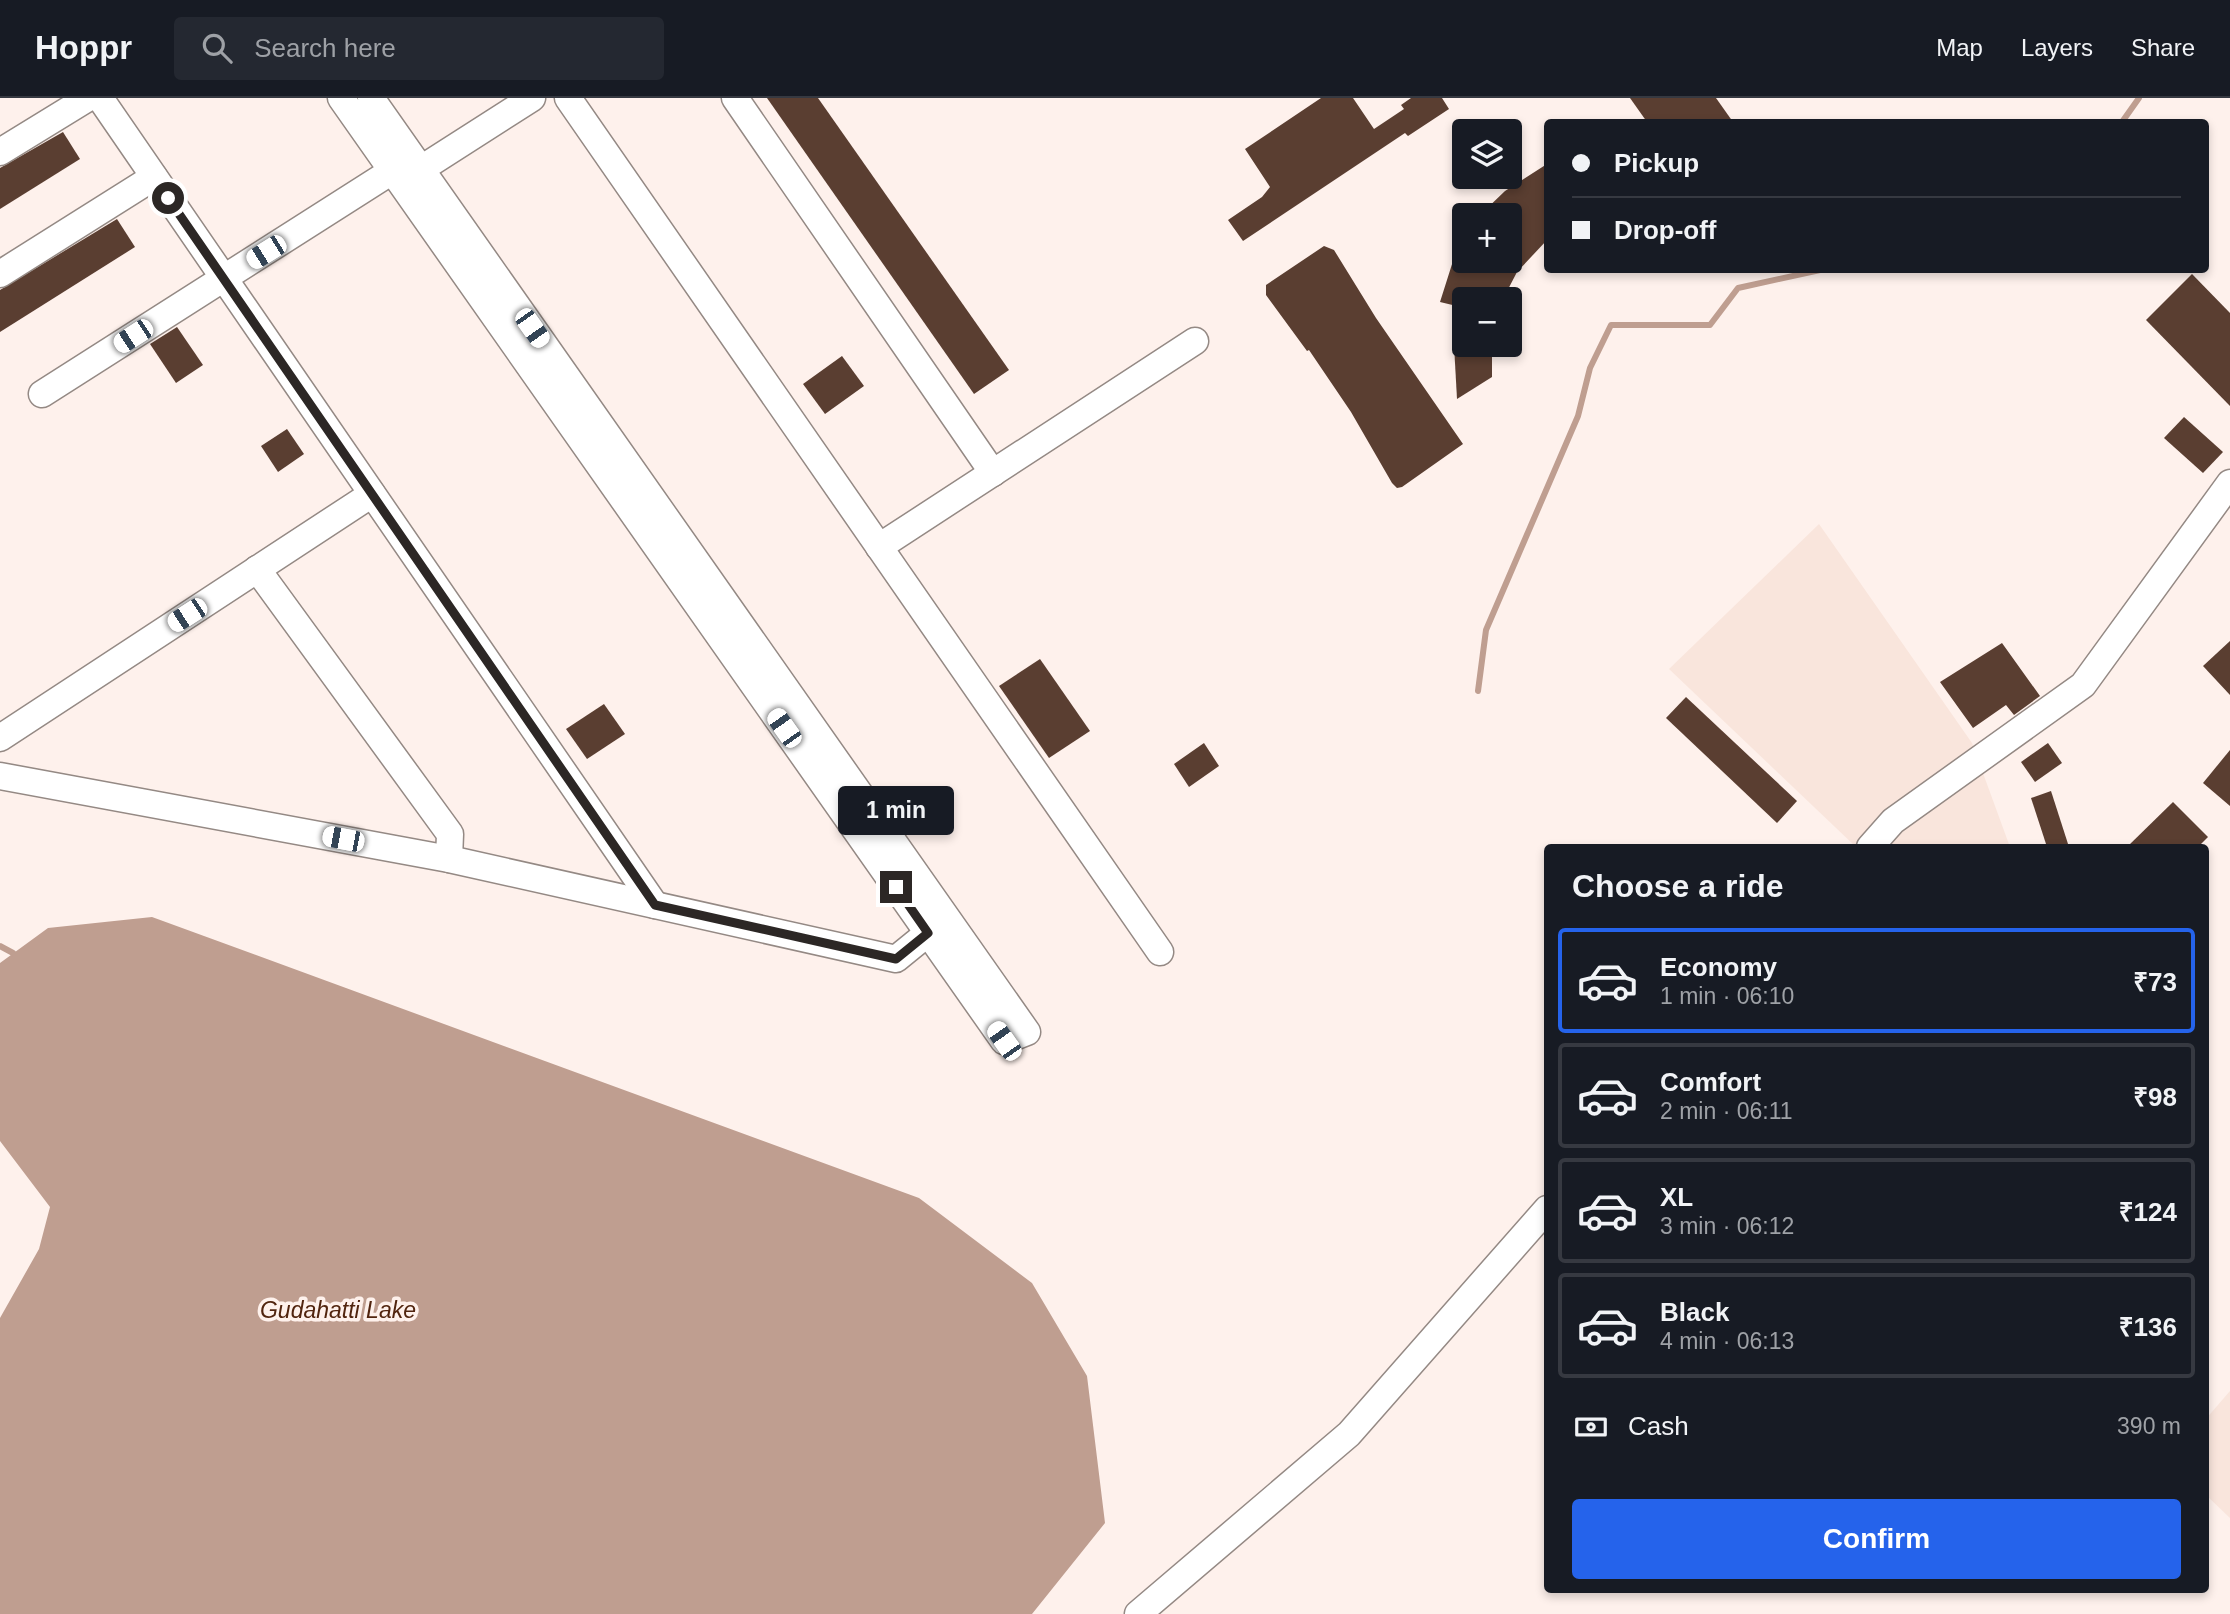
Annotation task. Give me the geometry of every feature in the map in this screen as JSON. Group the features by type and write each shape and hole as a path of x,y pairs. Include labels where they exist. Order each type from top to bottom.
{"street":[{"path":"0,152 88,98"},
{"path":"100,98 655,905"},
{"path":"341,98 404,174 1027,1031 1004,1041 928,933 404,174 371,98"},
{"path":"42,394 224,279 532,98"},
{"path":"568,98 1160,952"},
{"path":"735,98 993,473"},
{"path":"0,274 154,177"},
{"path":"879,547 1195,341"},
{"path":"1873,844 1893,821 2083,685 2230,483"},
{"path":"0,738 372,494"},
{"path":"257,569 450,834 449,859"},
{"path":"0,776 449,859 896,959 928,933"},
{"path":"1138,1614 1349,1434 1544,1212"}],"shaded area":[{"path":"1819,524 1972,743 2009,844 1853,844 1669,669"},
{"path":"2230,1391 2230,1518 2209,1498 2209,1415"}],"water":[{"name":"Gudahatti Lake","path":"152,917 919,1198 1032,1283 1087,1376 1105,1523 1032,1614 0,1614 0,1318 39,1249 50,1207 0,1141 0,963 48,928"}],"building":[{"path":"767,98 818,98 1009,370 974,394"},
{"path":"1321,98 1353,98 1374,129 1404,109 1401,105 1411,98 1442,98 1449,109 1408,136 1405,133 1243,241 1228,220 1262,197 1270,187 1245,149"},
{"path":"1630,98 1716,98 1731,119 1645,119"},
{"path":"63,132 80,159 0,209 0,168"},
{"path":"1544,166 1544,243 1522,267 1522,203 1492,203 1508,189 1522,189 1522,180"},
{"path":"117,219 135,247 0,332 0,290"},
{"path":"1324,246 1334,250 1376,318 1463,444 1402,487 1397,488 1392,483 1351,412 1309,350 1307,351 1266,295 1266,285"},
{"path":"1452,264 1452,273 1516,273 1509,287 1452,287 1452,305 1440,302"},
{"path":"2192,274 2230,313 2230,406 2146,320"},
{"path":"177,327 203,365 176,383 150,344"},
{"path":"842,356 864,386 825,414 803,384"},
{"path":"1455,357 1492,357 1492,377 1457,399"},
{"path":"2184,417 2223,452 2203,473 2164,438"},
{"path":"287,429 304,454 278,472 261,446"},
{"path":"2230,641 2230,695 2203,666"},
{"path":"2002,643 2040,696 2014,715 2006,705 1973,728 1940,682"},
{"path":"1040,659 1090,731 1049,758 999,686"},
{"path":"1686,697 1797,801 1777,823 1666,718"},
{"path":"604,704 625,734 587,759 566,729"},
{"path":"1204,743 1219,766 1189,787 1174,764"},
{"path":"2048,743 2062,763 2035,782 2021,762"},
{"path":"2230,750 2230,806 2203,783"},
{"path":"2051,791 2068,844 2046,844 2031,798"},
{"path":"2173,802 2208,837 2201,844 2130,844"}],"waterway":[{"path":"2124,119 2139,98"},
{"path":"1478,691 1486,630 1578,416 1590,368 1611,325 1710,325 1738,288 1806,273"},
{"path":"0,946 13,953"}],"route":[{"path":"168,198 655,905 896,959 928,933 896,887"}]}
